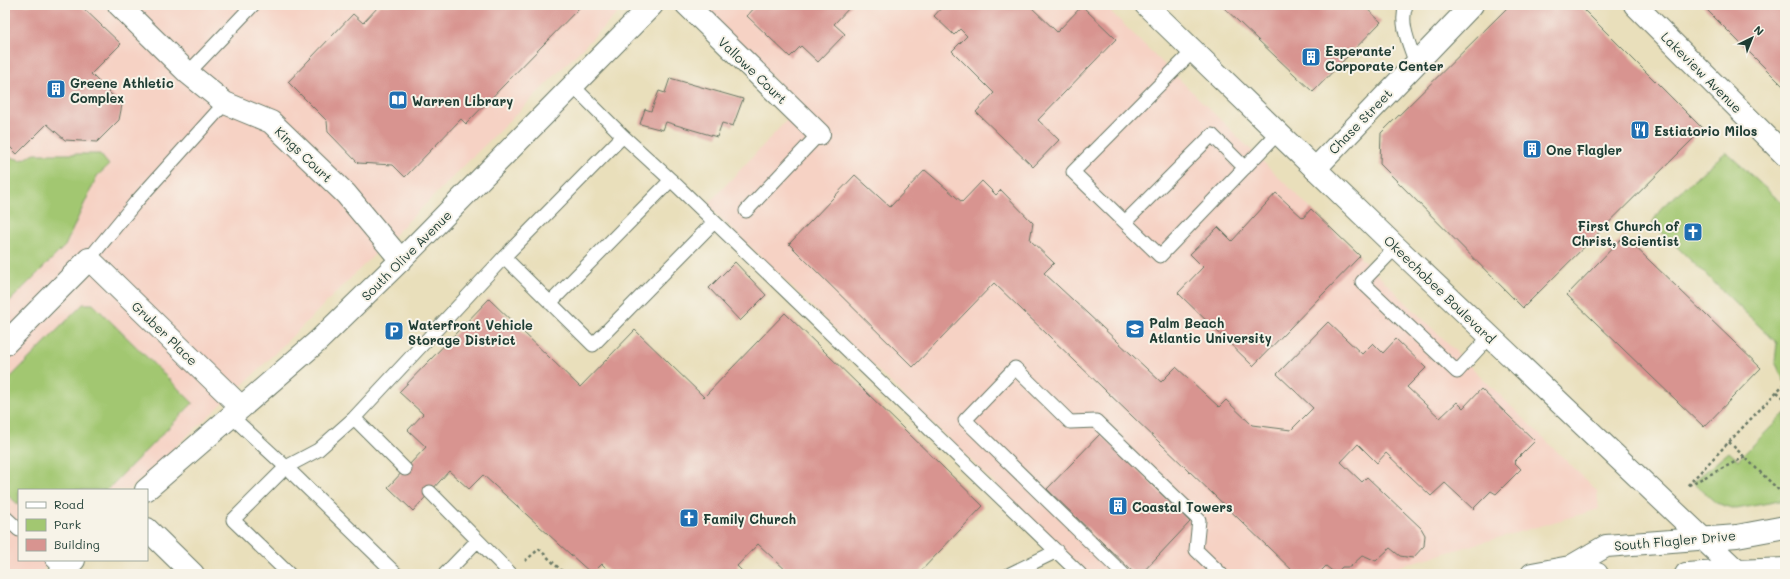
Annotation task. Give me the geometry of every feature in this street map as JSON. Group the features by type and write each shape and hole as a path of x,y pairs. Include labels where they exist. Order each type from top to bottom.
{"street":[{"name":"Kings Court","path":"118,5 188,73 225,103 271,122 346,194 401,260"},
{"name":"South Olive Avenue","path":"147,489 318,341 401,260 652,5"},
{"name":"Vallowe Court","path":"687,5 819,134"},
{"name":"Okeechobee Boulevard","path":"1146,5 1396,247 1701,539 1737,571"},
{"name":"Chase Street","path":"1315,169 1472,5"},
{"name":"Lakeview Avenue","path":"1635,5 1785,155"},
{"path":"5,344 89,259"},
{"name":"Gruber Place","path":"89,259 236,412"},
{"name":"South Flagler Drive","path":"1532,574 1570,567 1606,546 1737,536 1785,526"},
{"path":"148,530 193,574"},
{"name":"South Flagler Drive","path":"1570,567 1597,574"},
{"path":"1686,574 1785,569"}],"lane":[{"path":"188,73 253,5"},
{"path":"1406,5 1403,14 1404,30 1416,64"},
{"path":"1193,51 1073,172 1160,256 1278,133"},
{"path":"573,86 623,136 671,180 1080,574"},
{"path":"89,259 132,207 225,103"},
{"path":"746,211 819,134"},
{"path":"1125,222 1212,135 1245,168"},
{"path":"288,574 233,520 286,467 318,450 354,418 504,257 623,136"},
{"path":"550,303 671,180"},
{"path":"504,257 593,345 714,222"},
{"path":"1396,247 1362,282 1457,372 1490,336"},
{"path":"1123,574 965,420 1015,368 1070,422 1096,421 1199,520 1196,550 1221,574"},
{"path":"236,412 286,467 396,574"},
{"path":"354,418 405,469"},
{"path":"430,492 477,541 516,569"},
{"path":"5,517 18,529"},
{"path":"445,574 477,541"},
{"path":"1010,574 1057,551"}],"path":[{"path":"1745,457 1687,486 1785,383"},
{"path":"1777,392 1785,399"},
{"path":"1729,442 1785,496"},
{"path":"516,569 538,549 565,574"}],"shaded area":[{"path":"5,5 626,5 251,377 130,489 18,489 18,561 52,561 39,574 5,574"},
{"name":"Palm Beach Atlantic University","path":"698,5 1104,5 1597,491 1599,509 1372,574 1088,574 707,205 801,105"}],"green space":[{"path":"5,147 10,157 21,160 35,154 100,154 109,165 97,176 65,246 5,306"},
{"path":"1726,152 1785,206 1785,382 1775,362 1777,343 1652,223 1662,207"},
{"path":"83,304 93,304 193,403 108,489 18,489 18,504 5,493 5,383"},
{"path":"1785,413 1785,500 1736,509 1716,503 1693,482 1729,452 1738,460"}],"building":[{"name":"Greene Athletic Complex","path":"5,5 80,5 121,44 91,74 122,105 119,120 97,142 65,140 47,124 17,154 5,142"},
{"name":"Warren Library","path":"380,5 582,5 466,124 461,119 405,177 393,165 358,163 328,132 327,121 288,82 353,14 363,23"},
{"path":"757,5 852,5 834,24 845,34 818,62 801,46 790,57 747,16"},
{"path":"942,5 1029,5 1057,32 1082,6 1116,39 1038,120 1059,140 1033,167 976,112 994,93 952,51 967,36 960,29 954,35 934,16 943,6"},
{"name":"Esperante' Corporate Center","path":"1221,5 1363,5 1381,22 1313,92"},
{"name":"One Flagler","path":"1510,5 1579,5 1703,129 1523,308 1380,164 1381,133"},
{"path":"1702,5 1785,5 1785,88"},
{"path":"670,78 743,99 733,126 722,123 717,137 666,122 663,130 640,124 645,109 651,111 659,91 665,93"},
{"path":"925,170 962,202 982,181 996,195 1001,190 1033,223 1030,240 1054,263 1044,273 1161,382 1176,367 1219,407 1226,400 1252,425 1291,430 1313,408 1277,374 1328,322 1362,354 1373,343 1383,353 1396,339 1426,368 1407,387 1440,418 1457,402 1463,408 1481,389 1535,441 1514,462 1521,469 1496,494 1491,491 1473,509 1445,483 1431,496 1386,453 1377,463 1358,444 1341,462 1362,482 1367,477 1421,528 1425,535 1424,546 1413,558 1400,556 1390,548 1376,561 1363,555 1350,567 1342,567 1336,574 1326,566 1318,574 1296,574 994,283 913,367 789,244 855,175 890,207"},
{"path":"1276,193 1303,218 1311,209 1360,256 1253,366 1178,293 1203,267 1190,254 1218,227 1232,241"},
{"path":"1624,236 1761,368 1704,427 1567,295"},
{"path":"735,262 766,295 740,321 709,288"},
{"path":"489,299 580,387 635,330 704,397 785,313 983,506 918,574 790,574 758,544 737,566 745,574 612,574 602,564 592,574 483,475 469,489 449,471 413,511 388,487 426,447 408,430 423,414 399,392"},
{"name":"Coastal Towers","path":"1100,434 1190,522 1141,574 1135,574 1047,489"}],"place":[{"name":"Esperante' Corporate Center","path":"1311,57"},
{"name":"Greene Athletic Complex","path":"56,89"},
{"name":"Warren Library","path":"398,100"},
{"name":"Estiatorio Milos","path":"1640,130"},
{"name":"One Flagler","path":"1532,149"},
{"name":"First Church of Christ, Scientist","path":"1693,232"},
{"name":"Palm Beach Atlantic University","path":"1135,329"},
{"name":"Waterfront Vehicle Storage District","path":"394,331"},
{"name":"Coastal Towers","path":"1118,506"},
{"name":"Family Church","path":"689,518"}]}
